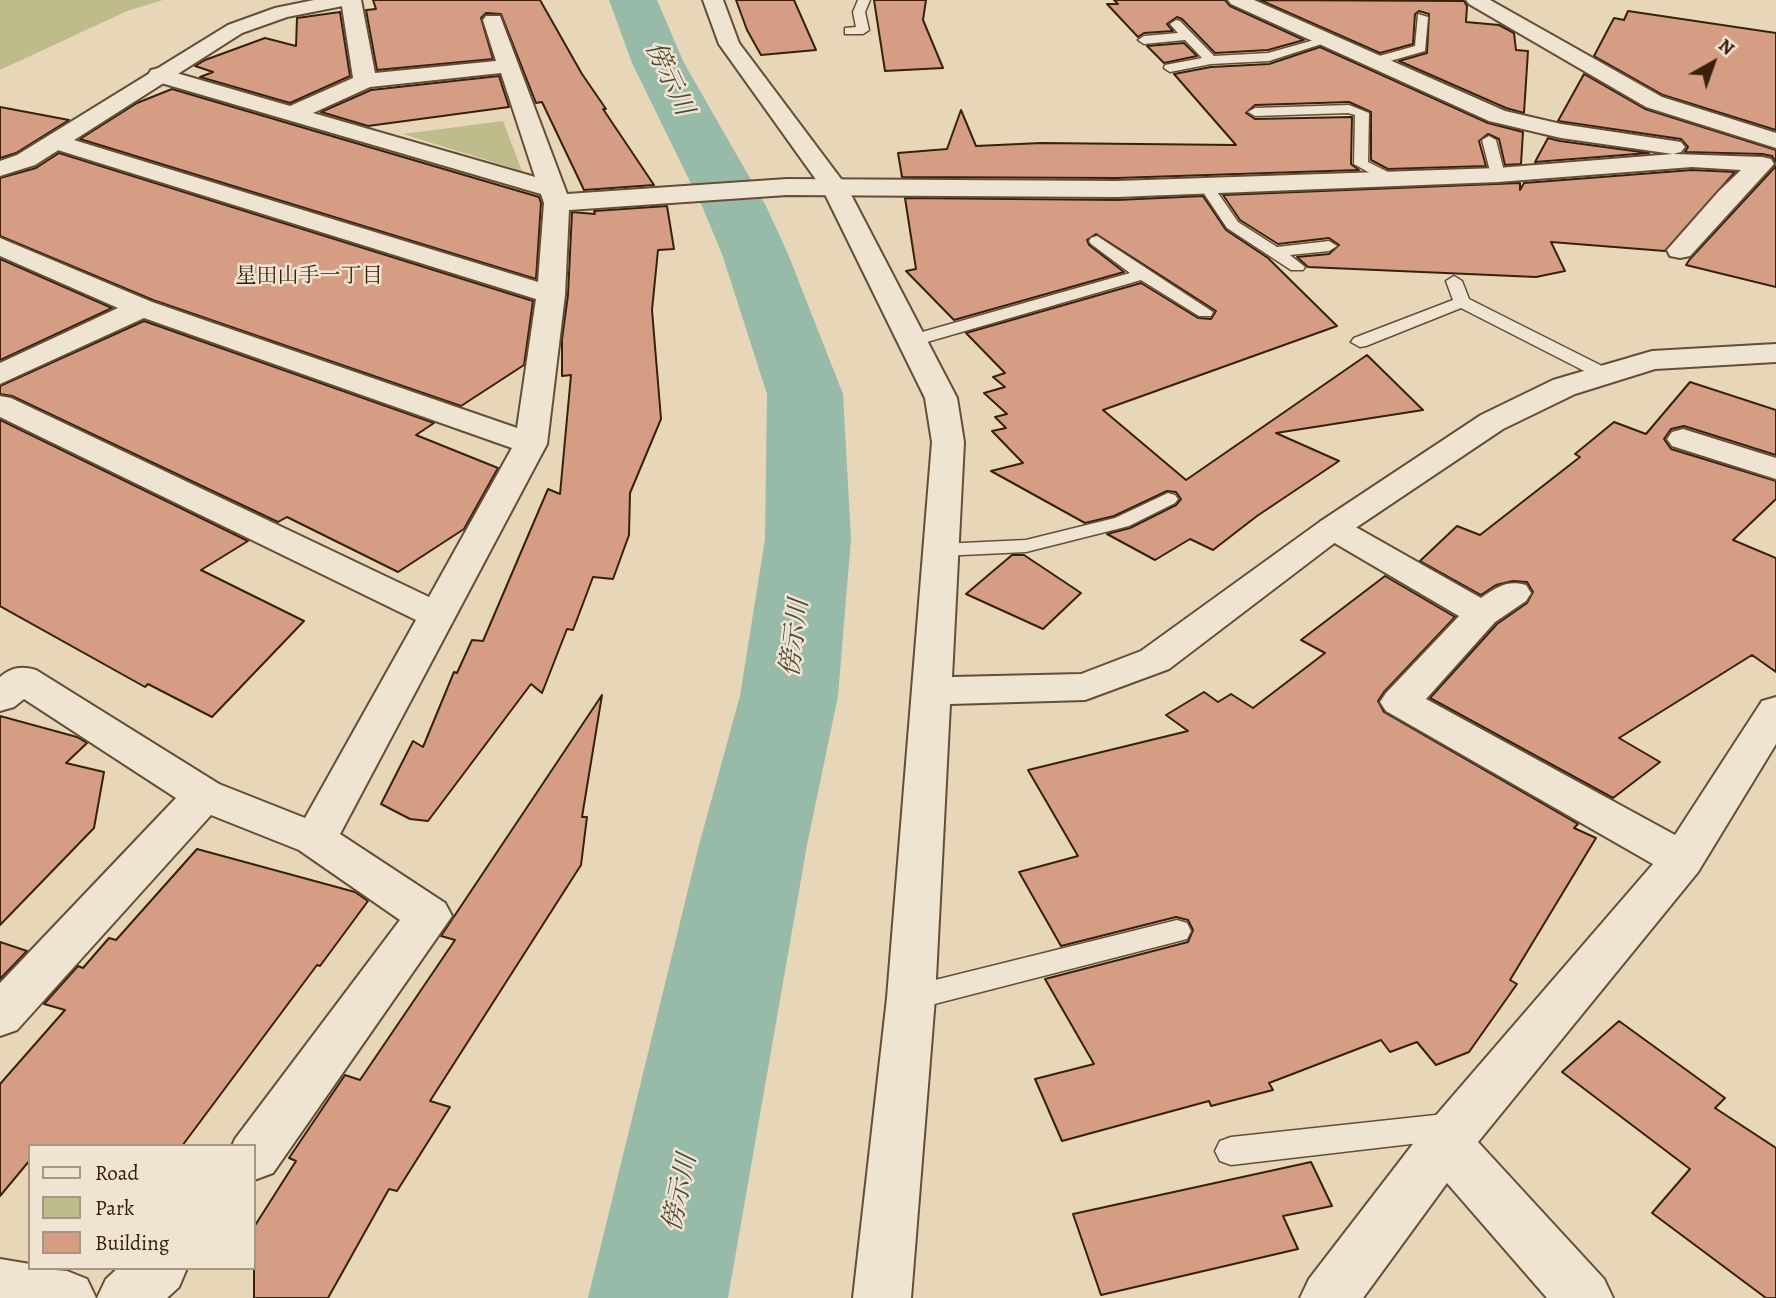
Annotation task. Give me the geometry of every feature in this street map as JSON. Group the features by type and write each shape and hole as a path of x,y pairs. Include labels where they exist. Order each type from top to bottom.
{"street":[{"path":"0,169 26,160 235,29 282,12 349,0 365,81"},
{"path":"713,0 730,44 834,187 914,340 941,398 947,442 911,998 882,1298"},
{"path":"1238,0 1497,116 1561,131 1769,160"},
{"path":"1476,0 1654,102 1776,141"},
{"path":"314,839 531,444 551,295 554,196 493,20"},
{"path":"292,114 365,81 509,66"},
{"path":"159,75 554,196 787,187 966,190 1206,186 1498,174 1692,160 1769,160"},
{"path":"56,142 551,295"},
{"path":"1680,250 1728,196 1769,160"},
{"path":"0,246 142,308 531,444"},
{"path":"0,375 142,308"},
{"path":"931,691 1085,687 1155,660 1333,528 1492,422 1564,387 1652,360 1776,353"},
{"path":"0,405 437,616"},
{"path":"1684,439 1776,469"},
{"path":"1333,528 1497,603 1390,712 1682,860"},
{"path":"7,681 204,795 314,839 429,916 256,1153"},
{"path":"1329,1298 1453,1134 1682,860 1776,711"},
{"path":"0,1016 204,795"},
{"path":"1453,1134 1584,1298"},
{"path":"126,1298 157,1270"},
{"path":"0,1286 67,1298"}],"lane":[{"path":"849,31 863,30 859,12 864,0"},
{"path":"1376,61 1421,48 1422,17"},
{"path":"1176,24 1212,60"},
{"path":"1144,40 1187,36"},
{"path":"1171,68 1212,60 1269,57 1325,41"},
{"path":"1255,112 1349,109 1362,113 1361,164 1389,178"},
{"path":"1489,140 1498,174"},
{"path":"1206,186 1232,225 1297,267"},
{"path":"1097,241 1143,274 1205,312"},
{"path":"1274,252 1329,246"},
{"path":"914,340 1143,274"},
{"path":"1454,281 1462,302 1604,374"},
{"path":"1360,342 1462,302"},
{"path":"941,550 1026,546 1122,523 1168,499"},
{"path":"911,998 1177,931"},
{"path":"1231,1151 1453,1134"}],"green space":[{"path":"0,0 163,0 127,11 0,70"},
{"path":"503,121 522,171 403,134"}],"building":[{"path":"373,0 540,0 582,74 606,109 603,109 654,185 584,190 542,102 536,103 501,14 486,13 481,18 493,59 377,70 366,10 376,9"},
{"path":"736,0 794,0 816,50 761,55 747,30"},
{"path":"874,0 926,0 923,20 943,68 885,71"},
{"path":"1114,0 1225,0 1230,6 1304,40 1268,50 1215,53 1177,17 1167,24 1173,31 1144,33 1138,37 1107,4 1118,4"},
{"path":"1260,0 1464,1 1467,6 1466,22 1499,25 1514,33 1516,50 1528,51 1524,113 1506,108 1399,61 1427,53 1429,14 1419,11 1415,14 1413,44 1380,53"},
{"path":"1628,11 1776,33 1776,130 1663,95 1594,56 1614,18 1624,20"},
{"path":"340,12 350,76 290,103 200,77 213,72 195,66 265,38 296,46 297,18"},
{"path":"1184,43 1197,56 1164,63 1147,46"},
{"path":"1320,47 1488,123 1523,132 1521,164 1505,165 1499,139 1488,134 1479,141 1486,166 1388,169 1371,160 1371,112 1349,102 1255,105 1246,113 1255,119 1352,117 1351,164 1359,170 1117,178 902,177 898,153 947,149 961,110 976,146 1041,143 1236,145 1174,74 1211,67 1269,64"},
{"path":"1584,74 1645,109 1776,150 1776,162 1772,156 1762,154 1685,152 1688,147 1681,139 1558,121"},
{"path":"499,76 509,107 368,126 321,112 371,90"},
{"path":"172,89 539,197 541,203 536,279 80,139 137,103"},
{"path":"0,107 69,120 16,153 0,158"},
{"path":"1548,138 1560,141 1649,153 1535,162"},
{"path":"59,153 533,301 524,365 461,406 153,300 0,236 0,178 36,168"},
{"path":"1776,166 1776,287 1686,265 1690,259"},
{"path":"1692,170 1735,172 1665,251 1551,242 1565,271 1536,277 1308,267 1297,257 1329,254 1339,245 1329,238 1278,244 1240,220 1223,195 1520,183 1520,190 1524,183"},
{"path":"1203,196 1226,230 1268,258 1337,326 1103,410 1186,480 1367,355 1423,410 1276,433 1339,461 1257,516 1213,550 1190,539 1155,560 1107,534 1130,528 1176,505 1181,499 1176,492 1167,491 1114,516 1085,523 991,471 1023,463 992,431 1006,428 995,417 1007,414 984,393 1005,387 993,377 1005,373 966,333 1141,283 1198,318 1211,319 1216,311 1096,234 1087,240 1089,245 1124,272 954,320 906,271 916,269 905,198 1117,200"},
{"path":"667,206 674,249 658,250 652,310 661,419 630,493 629,535 613,579 593,577 573,630 567,629 542,693 531,684 428,821 410,819 381,804 413,741 423,747 454,672 457,673 472,640 483,641 548,489 560,494 571,375 562,376 562,339 568,295 572,212 595,214 594,211"},
{"path":"0,259 112,308 0,360"},
{"path":"144,321 434,423 416,435 498,468 464,529 398,572 287,517 278,522 12,396 0,394 0,386"},
{"path":"1690,382 1776,410 1776,455 1684,426 1671,429 1664,439 1671,449 1776,481 1776,499 1733,540 1776,558 1776,672 1752,655 1619,738 1660,762 1613,798 1430,698 1497,624 1527,603 1533,592 1527,582 1513,581 1496,585 1481,595 1420,561 1457,526 1480,535 1580,457 1575,454 1614,422 1646,434"},
{"path":"0,420 248,541 201,570 304,621 212,717 148,684 145,687 0,606"},
{"path":"1012,555 1024,555 1081,593 1043,629 966,594"},
{"path":"1385,576 1455,617 1384,692 1378,701 1384,712 1578,824 1574,828 1596,838 1510,980 1517,984 1469,1052 1436,1065 1417,1042 1390,1052 1381,1040 1269,1083 1273,1090 1211,1106 1209,1101 1062,1141 1035,1079 1094,1064 1045,979 1188,942 1193,930 1188,920 1176,917 1061,946 1019,872 1078,856 1028,770 1188,731 1166,715 1204,692 1218,702 1231,694 1253,708 1325,653 1301,640"},
{"path":"602,695 582,817 587,817 581,865 430,1101 450,1107 397,1191 389,1189 328,1298 254,1298 256,1224 296,1161 289,1158 345,1075 360,1080 455,940 441,936"},
{"path":"0,716 77,737 87,743 66,763 104,772 94,828 0,925"},
{"path":"197,849 355,892 368,901 183,1144 28,1144 28,1162 0,1196 0,1084 65,1010 44,1004 78,966 83,968 109,938 116,940"},
{"path":"0,942 27,951 0,979"},
{"path":"1619,1021 1725,1098 1715,1108 1776,1148 1776,1298 1766,1298 1652,1213 1690,1169 1562,1072"},
{"path":"1311,1162 1332,1206 1283,1216 1298,1249 1101,1295 1073,1214"}],"waterway":[{"name":"傍示川","path":"633,0 658,63 734,206 755,254 805,394 808,539 789,696 753,845 658,1298"}],"district":[{"name":"星田山手一丁目","path":"309,277"}]}
